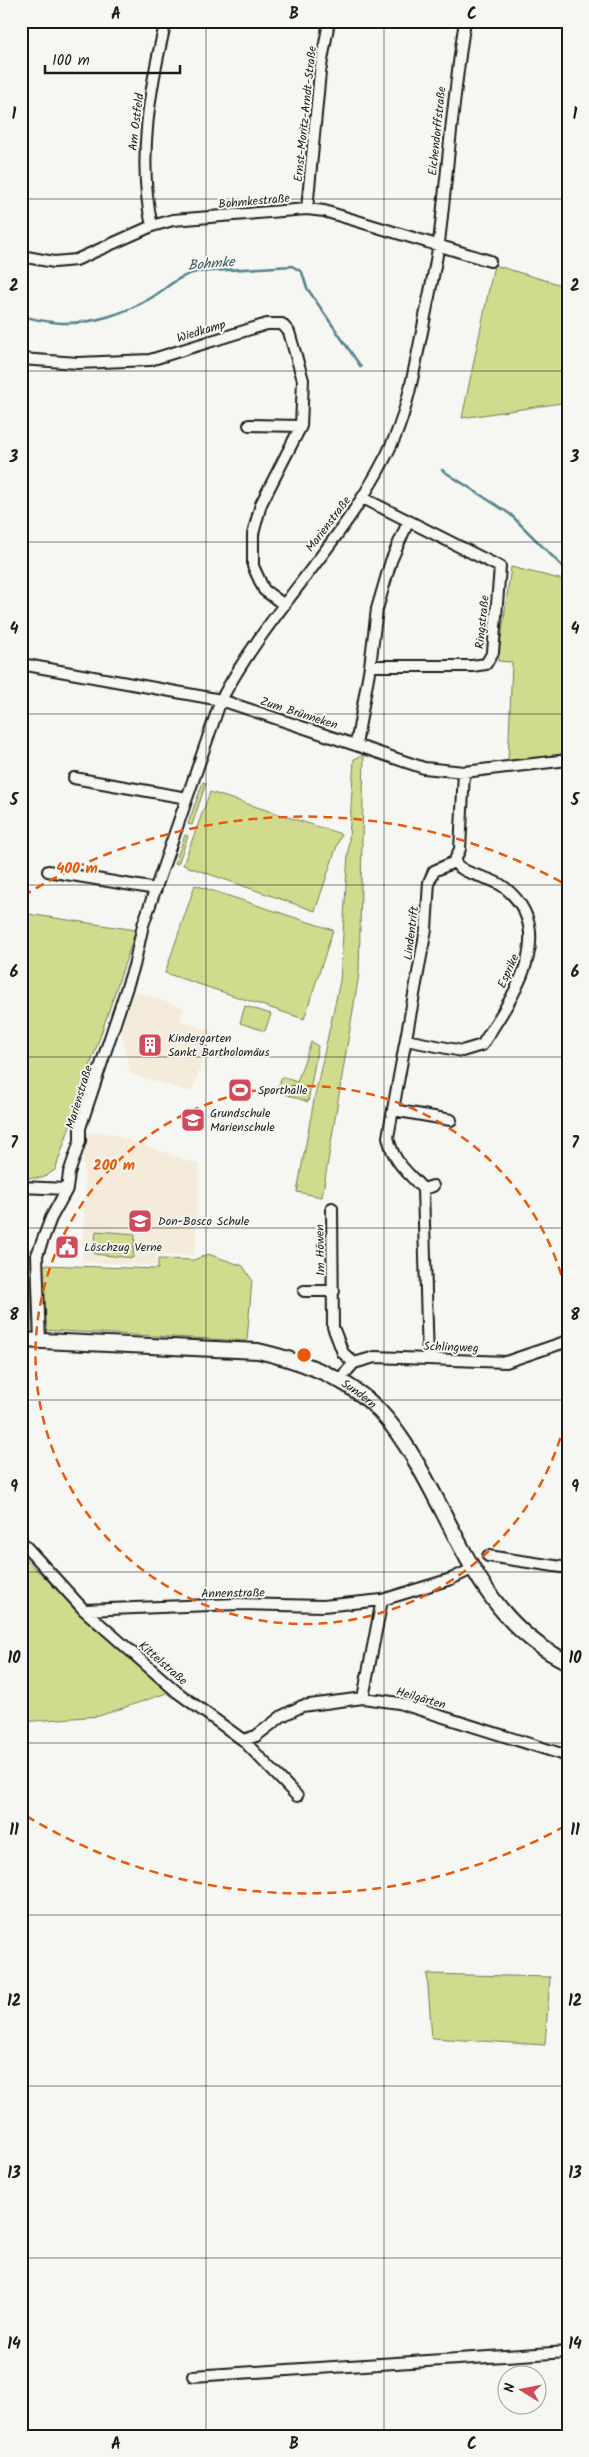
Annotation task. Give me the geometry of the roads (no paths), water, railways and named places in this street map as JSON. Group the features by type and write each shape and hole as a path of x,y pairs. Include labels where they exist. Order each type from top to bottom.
{"street":[{"name":"Am Ostfeld","path":"152,226 146,202 144,165 159,51 166,21"},
{"name":"Ernst-Moritz-Arndt-Straße","path":"307,209 320,72 329,21"},
{"name":"Eichendorffstraße","path":"439,244 455,81 465,21"},
{"name":"Bohmkestraße","path":"21,256 54,262 76,260 152,226 173,220 307,209 324,211 439,244 490,261"},
{"name":"Marienstraße","path":"40,1342 37,1255 51,1218 67,1189 69,1173 80,1141 80,1128 134,966 143,926 221,700 237,670 283,604 363,498 395,436 416,360 439,244"},
{"name":"Wiedkamp","path":"21,359 78,363 150,360 267,324 282,324 290,332 303,380 301,426 261,504 253,534 253,566 264,590 283,604"},
{"path":"249,424 301,426"},
{"name":"Ringstraße","path":"363,498 408,522 476,553 500,567 493,652 486,664 472,666 370,666"},
{"path":"356,745 370,666 377,609 391,561 408,522"},
{"name":"Zum Brünneken","path":"21,664 221,700 424,768 464,772 568,760"},
{"path":"454,862 460,849 464,772"},
{"path":"74,778 187,798"},
{"name":"Lindentrift","path":"428,1359 428,1188 401,1168 392,1154 388,1137 426,929 429,882 434,871 454,862"},
{"name":"Esprike","path":"406,1040 462,1051 482,1045 527,966 530,938 528,924 519,903 504,887 485,877 461,870 454,862"},
{"path":"48,871 156,888"},
{"path":"393,1110 451,1120"},
{"path":"21,1187 67,1189"},
{"name":"Im Höwen","path":"332,1208 333,1327 343,1353 354,1363"},
{"name":"Im Höwen","path":"304,1290 334,1291"},
{"name":"Sundern","path":"21,1340 258,1351 291,1359 339,1380 358,1391 375,1406 395,1429 413,1457 472,1569 496,1605 512,1623 531,1639 568,1662"},
{"name":"Schlingweg","path":"354,1363 375,1357 506,1362 568,1341"},
{"path":"339,1380 354,1363"},
{"name":"Kittelstraße","path":"21,1541 84,1610 177,1692 243,1740 296,1796"},
{"path":"488,1556 568,1568"},
{"name":"Annenstraße","path":"84,1610 237,1604 323,1606 382,1600 451,1579 472,1569"},
{"path":"363,1698 382,1600"},
{"name":"Heilgärten","path":"243,1740 256,1736 282,1716 302,1706 363,1698 399,1703 568,1756"},
{"path":"193,2376 568,2352"}],"waterway":[{"name":"Bohmke","path":"21,316 58,323 86,322 130,308 151,298 178,279 196,272 292,266 302,272 307,288 361,367"},
{"path":"442,470 510,514 568,572"}],"place":[{"name":"Kindergarten Sankt Bartholomäus","path":"150,1045"},
{"name":"Sporthalle","path":"240,1090"},
{"name":"Grundschule Marienschule","path":"193,1120"},
{"name":"Don-Bosco Schule","path":"140,1221"},
{"name":"Löschzug Verne","path":"67,1247"}]}
